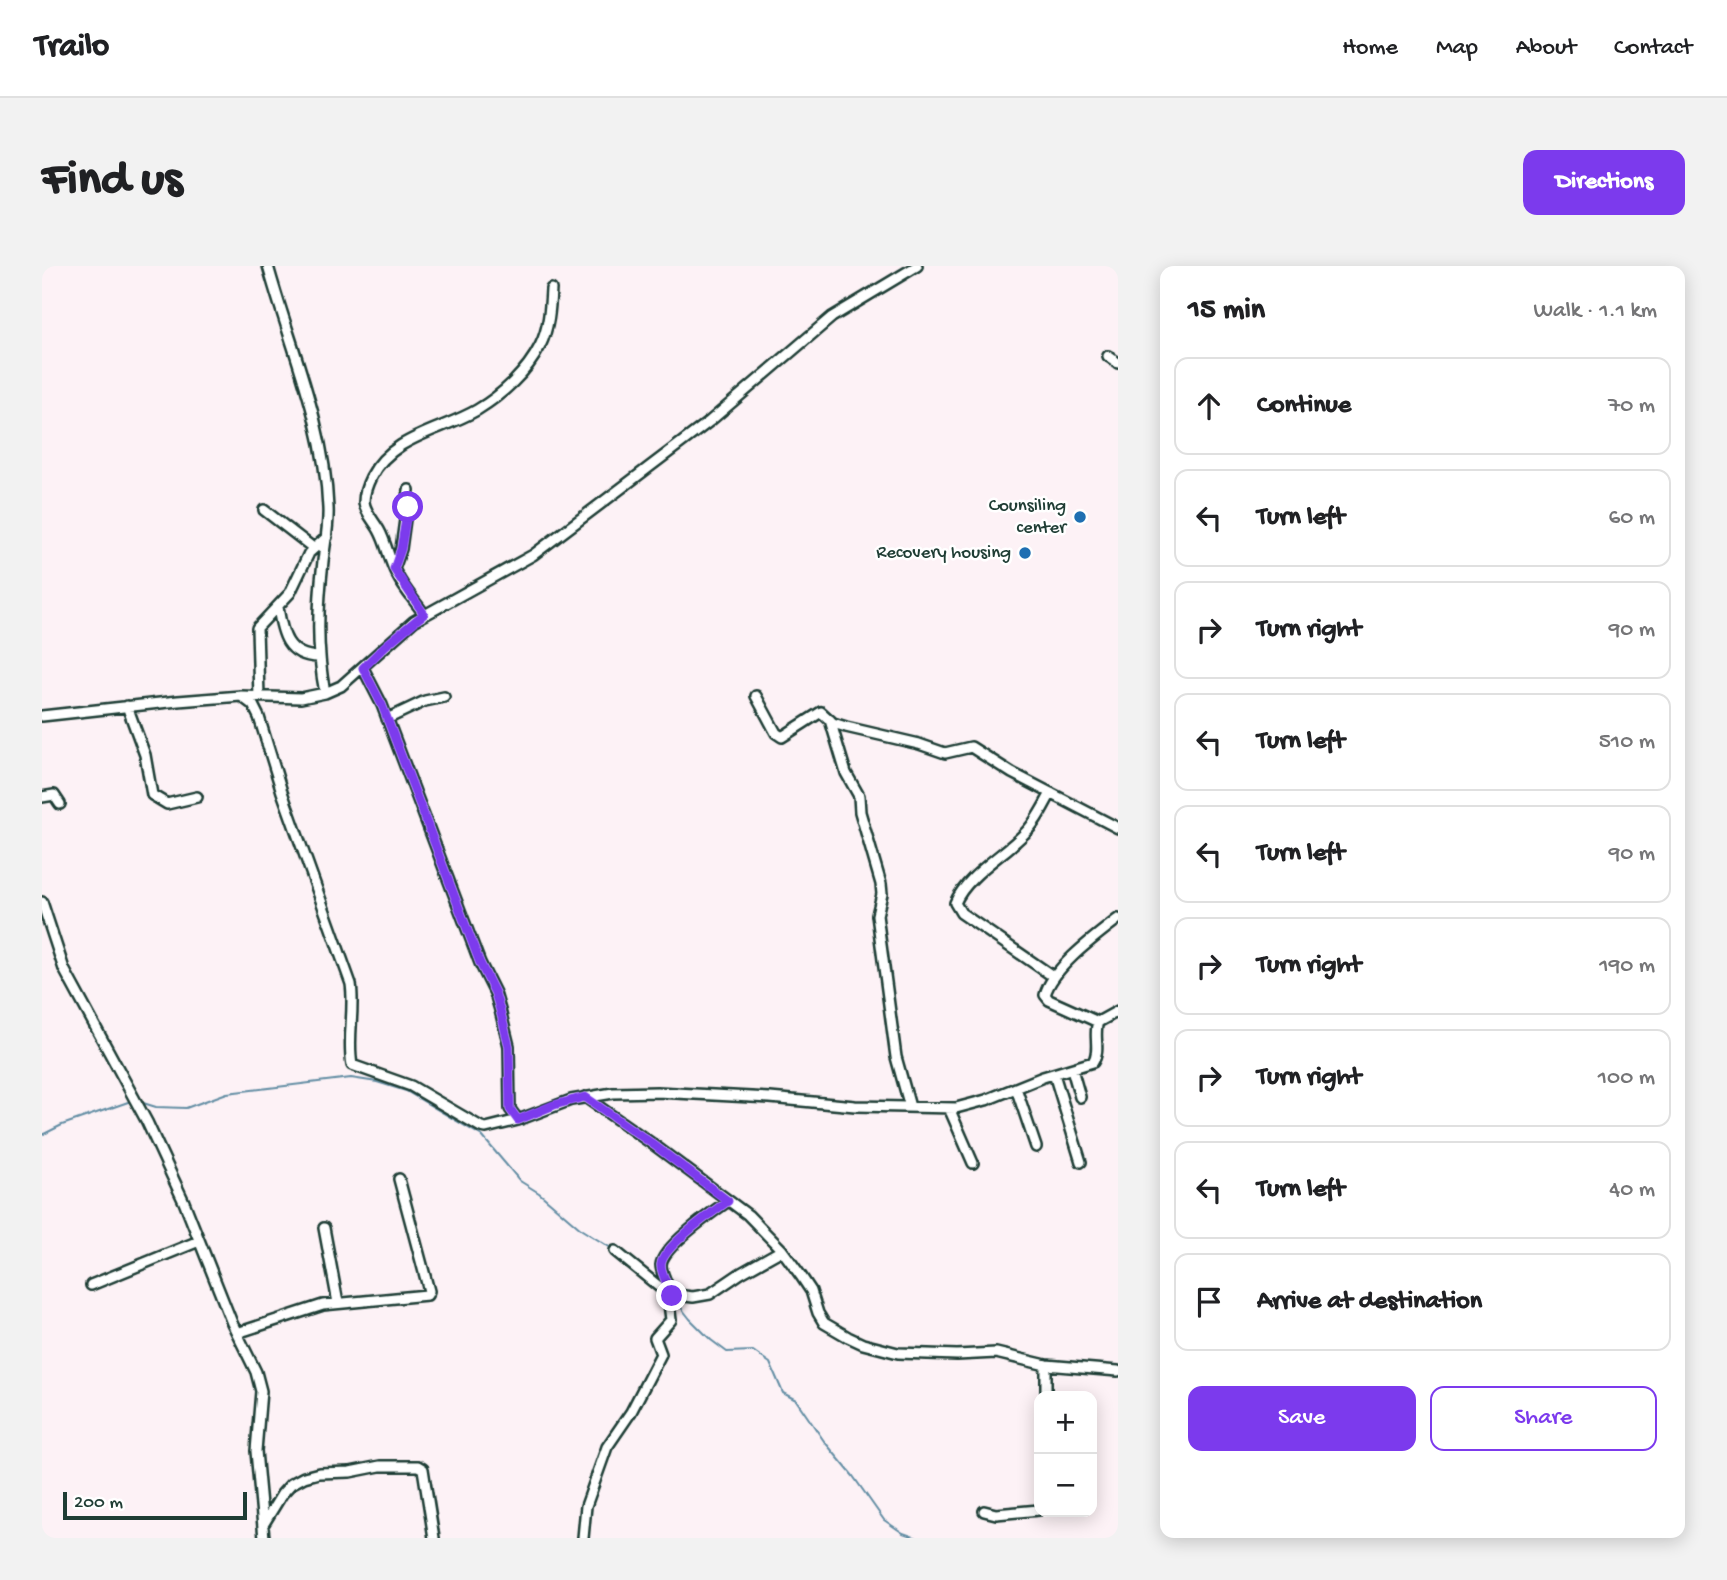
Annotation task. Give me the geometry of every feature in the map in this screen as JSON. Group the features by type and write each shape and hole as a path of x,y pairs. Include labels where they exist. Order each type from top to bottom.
{"street":[{"path":"268,266 315,419 328,508 319,604 318,657 325,693"},
{"path":"42,716 241,696 301,698 325,693 341,686 424,614 466,594 533,555 710,421 832,317 917,266"},
{"path":"424,614 394,569 380,532 365,509 365,495 374,471 389,453 398,447 475,411 497,397 511,383 530,363 541,344 549,321 551,289"},
{"path":"1108,356 1118,363"},
{"path":"394,569 401,549 409,490"},
{"path":"264,510 312,548"},
{"path":"259,697 257,628 294,587 312,548 327,537"},
{"path":"278,607 281,628 288,645 302,654 318,657"},
{"path":"363,668 387,719 480,963 498,1000 509,1046 510,1109 518,1120"},
{"path":"241,696 253,705 259,717 277,778 351,984 352,1065 411,1086 481,1127 518,1120 554,1105 585,1097 613,1093 657,1092 770,1098 855,1106 968,1106 1086,1065 1096,1057 1095,1031 1098,1022 1118,1011"},
{"path":"756,696 776,733 782,737 819,712 846,727 945,753 971,747 1012,773 1118,828"},
{"path":"387,719 425,701 444,697"},
{"path":"127,706 145,755 152,795 167,804 197,797"},
{"path":"830,720 846,773 859,796 860,812 881,884 882,894 877,915 896,1058 910,1107"},
{"path":"1051,793 1029,830 988,864 961,891 955,903 961,913 1054,976"},
{"path":"42,797 54,796 61,804"},
{"path":"42,902 65,969 147,1122 184,1202 237,1333 251,1359 261,1391 256,1451 264,1538"},
{"path":"1098,1022 1046,997 1046,990 1054,976 1118,919"},
{"path":"1072,1069 1080,1097"},
{"path":"1054,1074 1081,1162"},
{"path":"1016,1088 1036,1147"},
{"path":"585,1097 748,1215 782,1250 811,1291 824,1323 863,1344 898,1353 996,1353 1045,1364 1118,1371"},
{"path":"949,1108 974,1163"},
{"path":"237,1333 323,1306 423,1297 428,1293 399,1180"},
{"path":"583,1538 584,1513 607,1447 631,1412 661,1354 654,1338 671,1320 670,1295 662,1261 685,1233 728,1201"},
{"path":"324,1228 338,1303"},
{"path":"91,1285 199,1241"},
{"path":"615,1251 670,1295 707,1295 782,1250"},
{"path":"1045,1364 1046,1391"},
{"path":"263,1525 282,1494 291,1484 304,1477 380,1466 418,1466 423,1468 434,1538"},
{"path":"984,1511 996,1514 1034,1510"}],"waterway":[{"path":"140,1102 156,1107 186,1108 227,1093 351,1078 377,1082 406,1091 482,1136 520,1181 539,1193 582,1230 611,1248"},
{"path":"42,1135 62,1125 131,1101"},
{"path":"675,1300 690,1319 727,1352 753,1351 770,1363 783,1393 796,1400 884,1520 903,1533 917,1538"}],"place":[{"name":"Counsiling center","path":"1080,517"},
{"name":"Recovery housing","path":"1025,553"}],"route":[{"path":"408,507 401,549 394,569 424,614 363,668 382,705 480,963 498,1000 509,1046 510,1112 518,1120 554,1105 585,1097 728,1201 685,1233 662,1261 662,1269 672,1296"}]}
